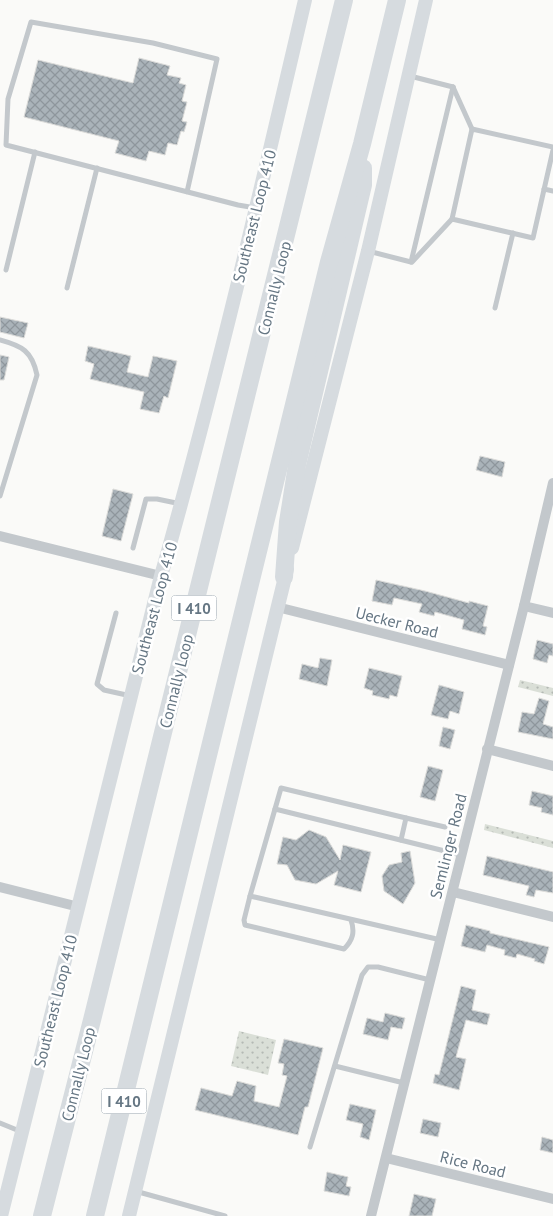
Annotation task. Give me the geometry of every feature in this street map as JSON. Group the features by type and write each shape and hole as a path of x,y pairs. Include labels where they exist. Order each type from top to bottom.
{"highway":[{"name":"Connally Loop","path":"42,1216 103,977 344,0"},
{"name":"I 410","path":"96,1216 329,262 362,144 397,0"},
{"path":"284,577 288,522 298,465 363,184 362,144"}],"main road":[{"name":"Southeast Loop 410","path":"1,1216 161,576 256,208 305,0"},
{"path":"129,1216 284,577 368,251 426,0"}],"street":[{"name":"Semlinger Road","path":"372,1216 553,483"},
{"path":"0,536 161,576"},
{"path":"524,606 553,613"},
{"name":"Uecker Road","path":"277,607 509,665"},
{"path":"487,749 553,766"},
{"path":"0,887 79,907"},
{"path":"453,892 553,917"},
{"name":"Rice Road","path":"386,1158 553,1200"}],"lane":[{"path":"187,192 217,59 153,43 31,22 8,99 6,145 187,192 256,208"},
{"path":"408,76 453,87"},
{"path":"411,262 452,219 472,129 453,87"},
{"path":"411,262 453,87"},
{"path":"452,219 534,238 553,148 472,129"},
{"path":"6,270 35,152"},
{"path":"66,288 97,168"},
{"path":"544,189 553,191"},
{"path":"494,308 512,233"},
{"path":"368,251 411,262"},
{"path":"0,340 24,350 31,356 37,375 0,496"},
{"path":"133,548 146,499 157,499 181,504"},
{"path":"116,614 97,684 104,690 131,696"},
{"path":"351,920 354,927 351,942 344,950 245,925 244,920 250,896 281,788 445,827"},
{"path":"274,809 462,855"},
{"path":"401,840 406,818"},
{"path":"250,896 441,940"},
{"path":"310,1147 362,975 368,967 378,967 430,980"},
{"path":"335,1066 404,1084"},
{"path":"0,1123 22,1133"},
{"path":"135,1191 225,1216"}],"shaded area":[{"path":"520,680 553,688 553,696 518,687"},
{"path":"485,824 553,841 553,848 484,830"},
{"path":"239,1031 276,1040 268,1075 231,1066"}],"building":[{"path":"139,58 170,66 167,75 181,78 179,83 186,85 182,101 187,102 182,121 187,122 184,132 181,131 177,145 168,143 165,155 149,151 146,161 115,153 119,141 24,117 38,60 133,83"},
{"path":"0,317 28,323 24,338 0,332"},
{"path":"88,346 131,356 127,372 148,377 153,356 177,361 168,398 164,396 159,413 140,409 144,392 90,379 94,364 85,361"},
{"path":"0,355 9,357 4,380 0,380"},
{"path":"480,456 505,462 502,477 476,470"},
{"path":"113,489 133,494 121,541 102,536"},
{"path":"376,580 488,606 483,626 487,627 485,635 462,629 464,620 435,612 434,616 419,612 422,604 394,598 392,605 372,601"},
{"path":"537,640 553,644 553,656 549,655 547,663 533,659"},
{"path":"320,658 332,660 327,686 299,679 302,664 318,668"},
{"path":"369,668 402,676 397,697 390,695 389,699 372,695 373,691 364,688"},
{"path":"439,685 464,692 459,714 450,711 448,719 431,715"},
{"path":"539,698 549,701 543,724 553,727 553,739 518,732 522,712 534,714"},
{"path":"443,727 455,730 450,749 439,746"},
{"path":"428,766 443,770 435,801 420,797"},
{"path":"532,791 553,796 553,815 541,812 542,808 529,805"},
{"path":"309,830 326,837 340,860 343,845 371,852 361,892 334,885 338,871 316,884 295,880 287,865 277,864 283,837 296,840"},
{"path":"410,851 415,883 403,904 384,891 382,876 389,865 402,862 401,853"},
{"path":"487,856 553,872 553,893 536,890 534,897 526,895 529,886 483,875"},
{"path":"466,925 490,931 490,933 549,947 544,964 534,961 535,959 517,954 516,958 504,955 505,950 487,945 485,952 461,946"},
{"path":"461,986 476,990 472,1010 490,1014 487,1025 466,1020 456,1057 466,1059 459,1090 433,1083 435,1074 439,1075"},
{"path":"385,1013 405,1018 402,1029 391,1027 388,1040 363,1034 367,1018 383,1022"},
{"path":"284,1039 323,1048 308,1107 305,1107 298,1135 195,1110 201,1088 232,1096 237,1081 256,1086 254,1101 279,1107 287,1076 282,1075 284,1064 278,1063"},
{"path":"350,1104 376,1110 369,1140 360,1137 363,1124 346,1120"},
{"path":"423,1119 441,1123 438,1137 420,1133"},
{"path":"542,1137 553,1140 553,1153 540,1150"},
{"path":"327,1172 348,1177 346,1186 351,1187 349,1196 324,1191"},
{"path":"414,1194 436,1199 432,1216 409,1216"}]}
